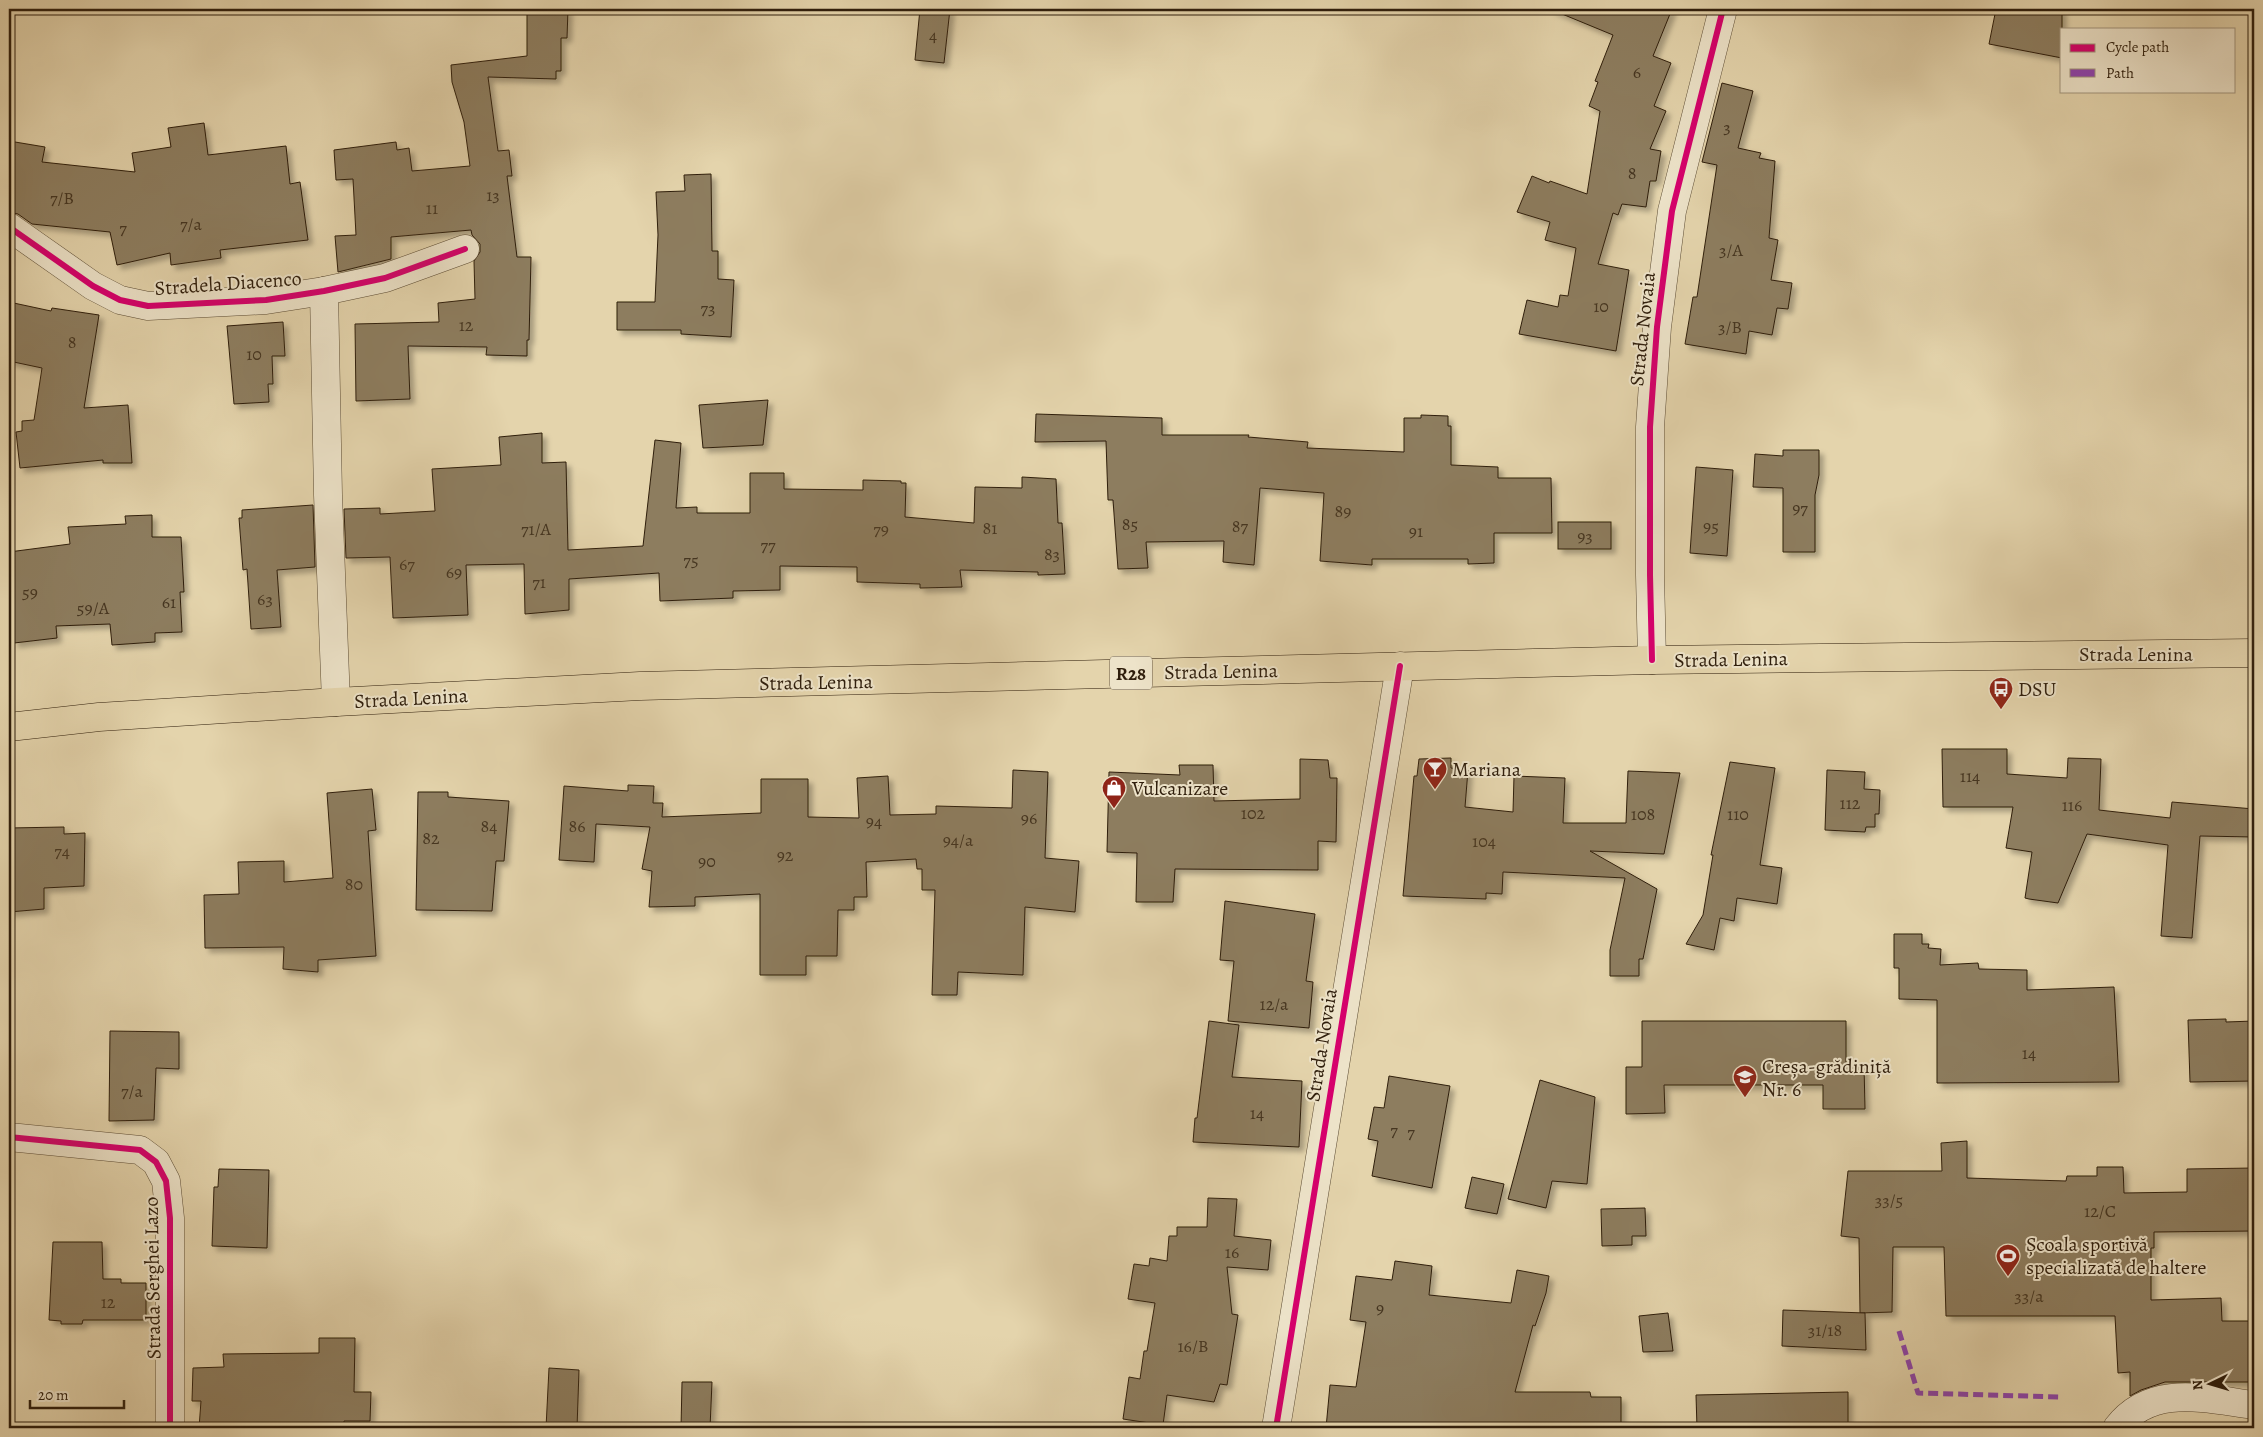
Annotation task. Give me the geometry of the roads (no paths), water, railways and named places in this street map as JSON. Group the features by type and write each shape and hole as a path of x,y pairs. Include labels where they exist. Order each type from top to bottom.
{"main road":[{"name":"Strada Lenina","path":"9,727 99,717 640,686 1652,660 2254,653"}],"street":[{"name":"Strada Novaia","path":"1652,660 1650,426 1656,327 1672,211 1723,9"},
{"name":"Stradela Diacenco","path":"9,227 93,286 120,300 148,306 266,300 324,291 385,278 465,249"},
{"name":"Stradela Diacenco","path":"324,291 328,495 336,702"},
{"name":"Strada Novaia","path":"1276,1428 1400,666"},
{"name":"Strada Serghei Lazo","path":"9,1137 140,1150 156,1162 166,1180 170,1218 170,1428"},
{"path":"2117,1428 2128,1414 2151,1403 2177,1396 2254,1404"}],"place":[{"name":"DSU","path":"2001,710"},
{"name":"Mariana","path":"1435,790"},
{"name":"Vulcanizare","path":"1114,809"},
{"name":"Creșa-grădiniță Nr. 6","path":"1745,1098"},
{"name":"Școala sportivă specializată de haltere","path":"2008,1277"}]}
